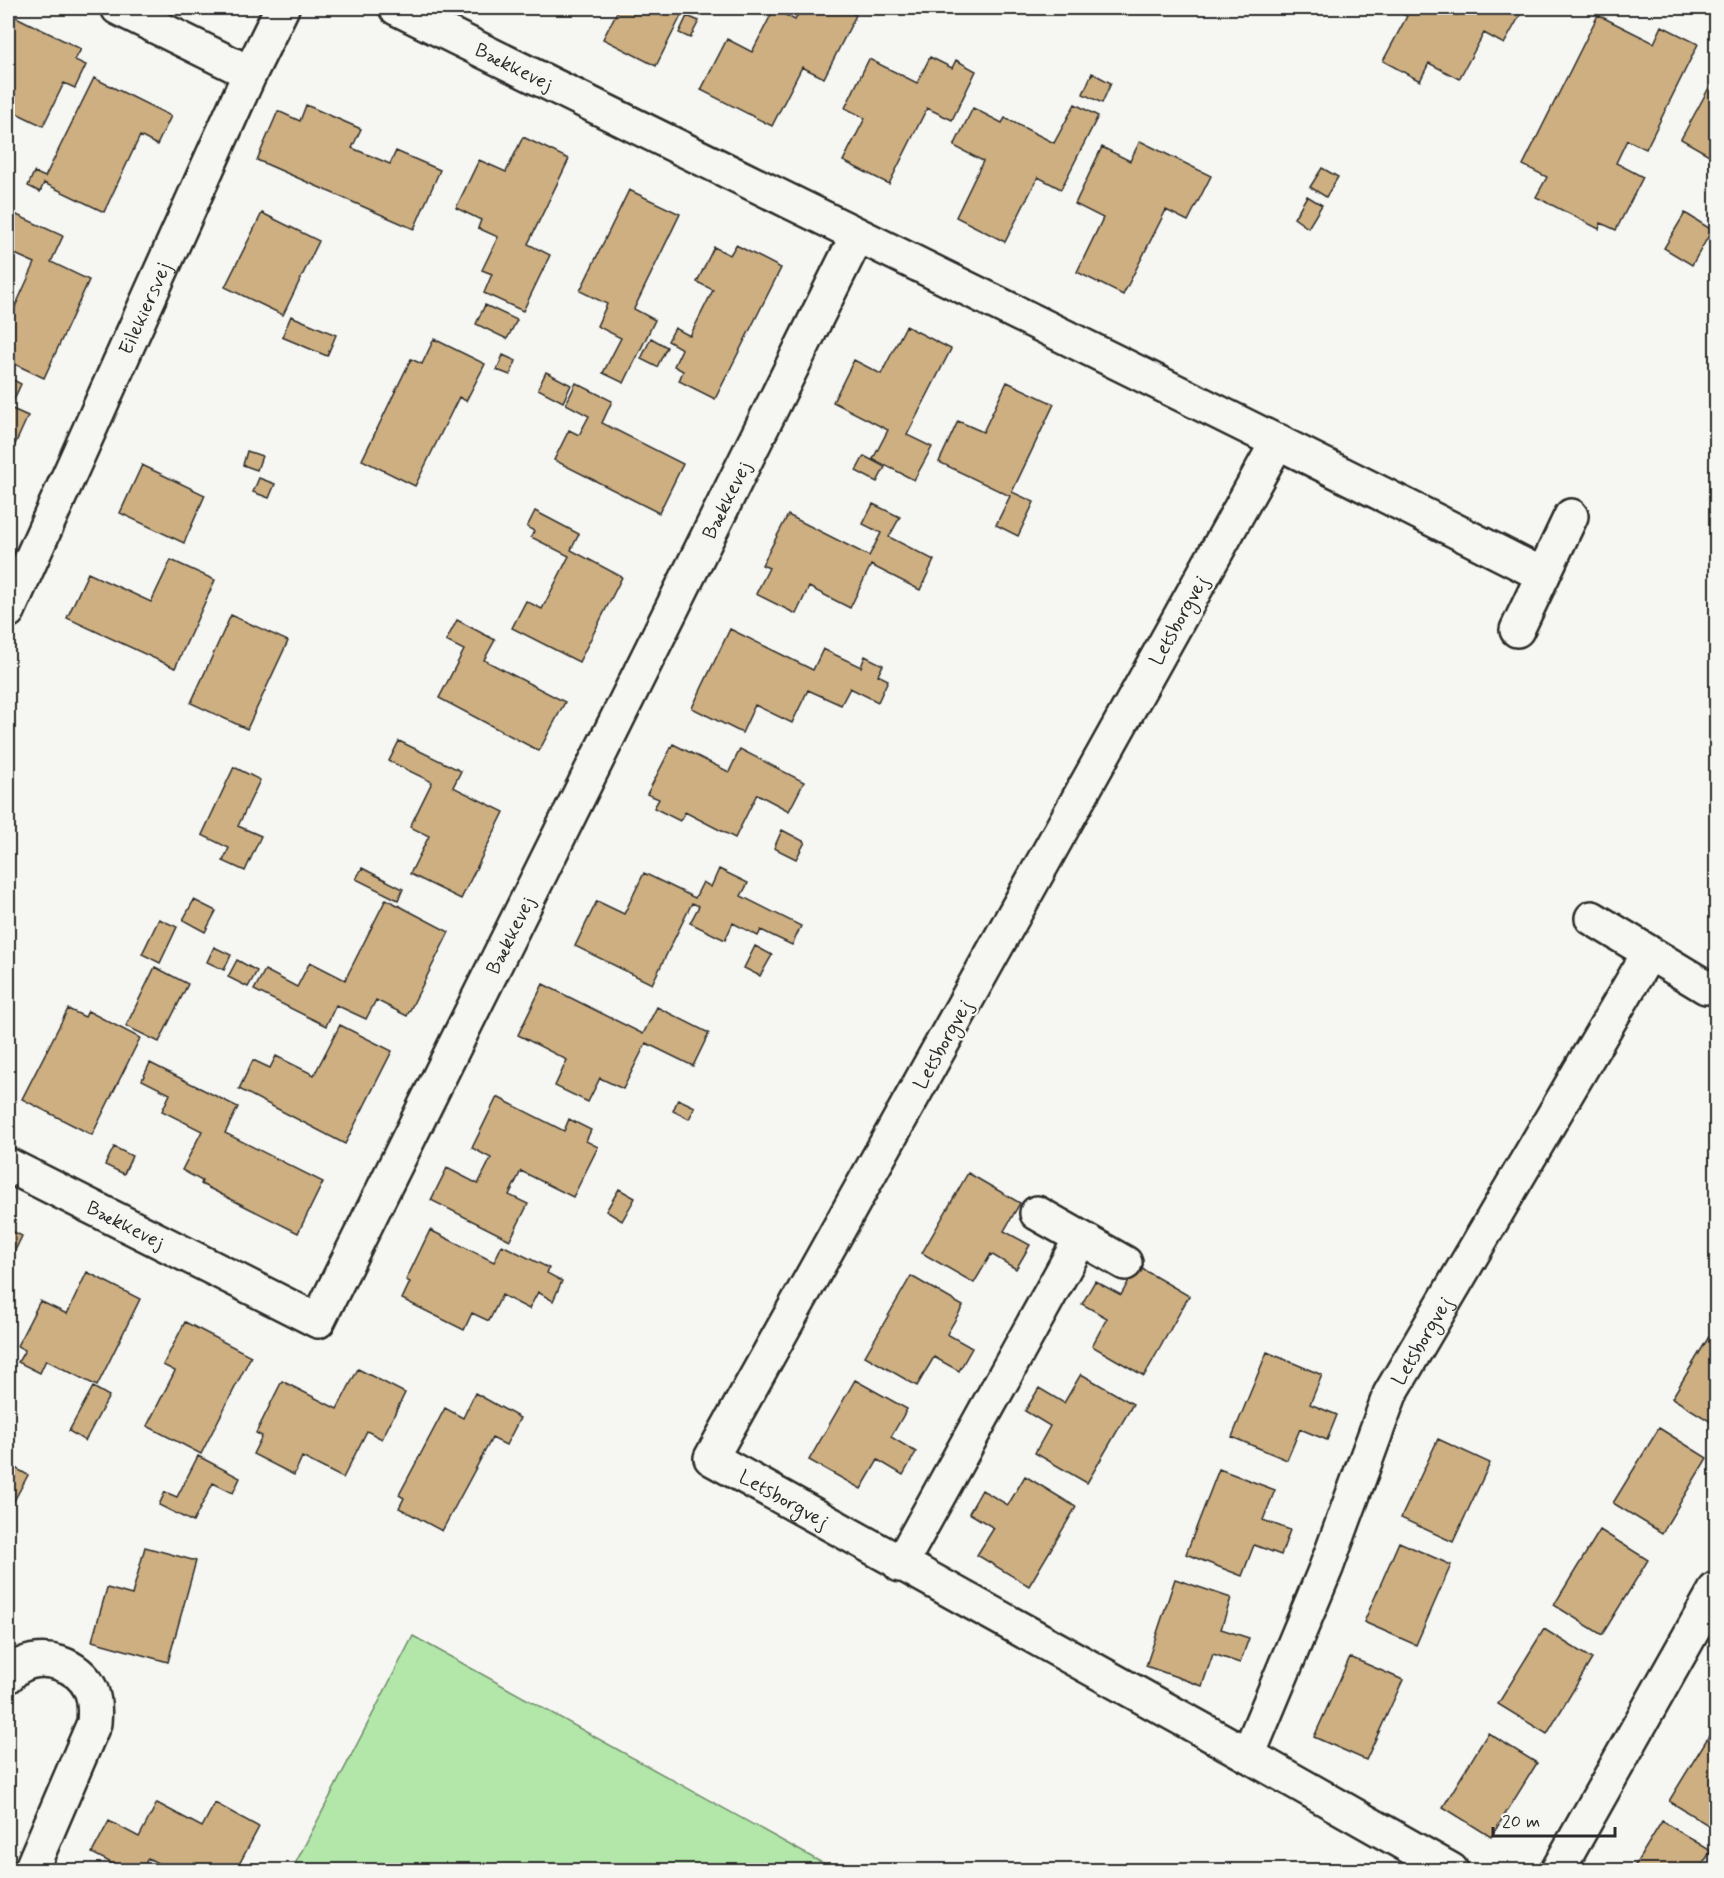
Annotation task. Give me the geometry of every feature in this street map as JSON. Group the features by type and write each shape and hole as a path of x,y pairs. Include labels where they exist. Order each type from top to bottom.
{"street":[{"path":"118,8 250,73"},
{"name":"Eilekiersvej","path":"9,605 250,73 282,8"},
{"name":"Bækkevej","path":"396,8 1278,441"},
{"name":"Bækkevej","path":"8,1165 318,1321 857,236"},
{"path":"1278,441 1543,575"},
{"name":"Letsborgvej","path":"1278,441 711,1458 1451,1870"},
{"path":"1516,630 1571,516"},
{"path":"1592,918 1706,987"},
{"name":"Letsborgvej","path":"1248,1755 1326,1568 1390,1394 1649,953"},
{"path":"1037,1213 1125,1263"},
{"path":"900,1565 1081,1238"},
{"path":"1558,1870 1716,1589"},
{"path":"8,1676 19,1667 34,1661 51,1661 67,1666 81,1676 90,1690 95,1706 94,1723 31,1870"}],"green space":[{"path":"413,1636 835,1870 292,1870"}],"building":[{"path":"619,8 685,8 656,66 603,39"},
{"path":"801,8 842,8 856,15 824,78 802,67 772,126 701,90 727,39 752,52 774,9 795,20"},
{"path":"1390,8 1443,8 1457,15 1461,8 1524,8 1504,44 1484,33 1459,79 1429,63 1420,81 1383,61 1407,16"},
{"path":"8,13 81,49 75,60 86,65 75,88 64,83 43,126 8,109 8,90 14,77 8,74"},
{"path":"1598,15 1654,43 1662,26 1698,44 1646,149 1627,140 1616,163 1643,177 1616,230 1601,223 1599,229 1536,197 1547,177 1523,165"},
{"path":"687,16 699,21 690,38 679,33"},
{"path":"930,57 952,68 956,60 976,71 952,120 927,108 889,184 843,161 865,118 845,108 869,59 917,83"},
{"path":"1092,73 1111,83 1102,103 1083,94"},
{"path":"1716,75 1716,159 1681,139"},
{"path":"94,78 171,116 157,145 140,136 104,212 44,183 40,192 28,186 34,172 45,177"},
{"path":"1075,104 1098,116 1061,189 1038,177 1005,242 956,217 983,161 954,146 973,108 1002,123 1005,118 1054,143"},
{"path":"306,105 361,129 352,148 390,164 396,151 440,170 414,229 257,160 278,111 300,121"},
{"path":"523,137 569,159 528,244 550,255 523,311 484,293 492,274 482,270 498,237 478,228 481,220 456,208 479,160 506,172"},
{"path":"1140,141 1211,176 1188,221 1166,210 1123,295 1077,272 1103,218 1075,204 1102,147 1130,161"},
{"path":"1322,168 1338,177 1326,197 1310,187"},
{"path":"629,190 680,214 634,309 655,320 624,383 603,373 621,338 597,326 607,304 580,291"},
{"path":"1307,196 1322,205 1308,228 1294,218"},
{"path":"8,211 63,236 51,262 89,280 44,378 8,361 8,306 14,309 35,263 8,251"},
{"path":"262,213 319,241 283,315 225,287"},
{"path":"1685,213 1712,230 1692,265 1664,248"},
{"path":"736,245 781,268 715,399 679,381 683,371 674,366 682,349 668,341 675,328 690,336 713,290 697,282 714,247 730,255"},
{"path":"485,305 517,320 507,339 476,324"},
{"path":"291,316 336,335 327,356 282,337"},
{"path":"906,326 951,349 907,435 932,447 914,480 873,459 888,430 833,402 854,360 881,374"},
{"path":"651,338 667,347 657,367 641,359"},
{"path":"434,339 485,364 466,401 459,397 415,486 362,460 411,359 422,364"},
{"path":"503,355 516,361 510,375 497,370"},
{"path":"546,372 571,385 563,402 538,389"},
{"path":"8,377 21,384 10,408 28,416 8,460"},
{"path":"1007,382 1054,404 1012,492 1034,502 1018,536 996,525 1010,496 939,462 958,421 983,432"},
{"path":"576,383 612,401 602,423 683,464 659,513 554,460 569,430 579,435 589,416 566,404"},
{"path":"247,451 262,456 257,470 243,465"},
{"path":"864,456 885,467 877,482 856,471"},
{"path":"142,465 205,495 184,543 120,513"},
{"path":"259,478 275,484 269,498 253,492"},
{"path":"873,504 900,517 889,537 934,560 920,590 871,565 850,608 809,587 796,614 756,594 769,568 762,565 788,515 869,556 881,533 863,524"},
{"path":"535,511 579,534 571,550 622,577 579,662 512,628 526,601 542,609 569,556 531,537 534,531 527,527"},
{"path":"171,560 215,580 175,668 67,618 88,573 151,602"},
{"path":"231,615 288,641 247,729 191,703"},
{"path":"457,620 495,640 484,660 565,702 539,751 439,698 464,650 446,641"},
{"path":"730,629 813,670 823,649 861,667 865,656 883,665 878,675 888,680 878,702 850,688 841,705 808,690 792,723 755,705 742,733 692,708"},
{"path":"399,741 461,771 453,787 504,812 461,899 410,874 429,836 410,827 432,782 389,761"},
{"path":"673,744 729,772 740,749 804,782 789,811 757,794 735,838 685,812 680,821 654,808 659,799 647,794"},
{"path":"234,767 260,780 238,826 261,836 245,871 223,861 229,848 202,835"},
{"path":"782,830 805,842 796,859 774,848"},
{"path":"362,868 403,889 398,900 356,879"},
{"path":"719,869 748,883 741,896 801,926 792,945 761,930 758,936 733,923 725,940 690,923 699,906 692,903 652,984 575,946 597,901 624,914 644,873 695,898 703,882 711,887"},
{"path":"386,899 449,932 407,1016 376,1000 366,1019 336,1005 326,1026 254,990 265,970 297,987 310,962 345,980"},
{"path":"194,900 216,911 205,932 183,920"},
{"path":"159,919 177,927 160,963 142,954"},
{"path":"755,946 772,955 760,976 744,968"},
{"path":"214,947 231,955 224,970 207,962"},
{"path":"237,960 257,971 248,987 228,977"},
{"path":"155,967 188,984 159,1042 126,1026"},
{"path":"543,984 643,1034 657,1007 709,1033 693,1066 646,1043 623,1089 600,1078 588,1102 555,1086 567,1060 518,1035"},
{"path":"68,1009 85,1017 88,1011 140,1038 92,1135 22,1099"},
{"path":"340,1025 392,1051 345,1144 239,1089 253,1060 270,1068 276,1056 314,1075"},
{"path":"150,1063 238,1107 225,1133 323,1182 298,1233 201,1184 202,1181 182,1170 202,1131 162,1111 170,1094 142,1080"},
{"path":"497,1097 564,1131 569,1119 591,1130 586,1141 598,1147 573,1197 521,1171 509,1195 528,1204 510,1240 431,1200 447,1168 478,1184 491,1158 472,1148"},
{"path":"678,1099 695,1107 689,1119 673,1111"},
{"path":"114,1147 132,1156 124,1174 105,1165"},
{"path":"968,1173 1020,1203 1004,1231 1030,1245 1016,1269 991,1254 974,1283 922,1253"},
{"path":"619,1189 635,1198 622,1221 606,1211"},
{"path":"8,1229 22,1236 8,1265"},
{"path":"430,1230 494,1262 502,1245 549,1268 547,1273 562,1281 553,1301 538,1292 529,1309 502,1295 489,1321 472,1313 464,1330 402,1299 410,1282 406,1280"},
{"path":"1137,1266 1189,1296 1144,1376 1092,1346 1107,1318 1082,1304 1095,1281 1121,1295"},
{"path":"87,1272 140,1299 97,1386 46,1360 40,1373 18,1362 25,1350 17,1346 40,1301 67,1314"},
{"path":"911,1276 963,1306 947,1334 972,1348 959,1371 934,1357 917,1386 865,1356"},
{"path":"185,1322 251,1356 201,1454 147,1426 175,1371 163,1365"},
{"path":"1716,1325 1716,1425 1672,1398"},
{"path":"1267,1352 1322,1375 1310,1404 1337,1415 1327,1440 1300,1429 1287,1460 1232,1437"},
{"path":"358,1369 405,1393 382,1439 367,1431 343,1478 302,1457 294,1475 253,1454 262,1436 256,1433 282,1381 337,1409"},
{"path":"1081,1374 1133,1404 1087,1483 1035,1453 1050,1426 1025,1411 1039,1388 1064,1403"},
{"path":"855,1380 907,1409 891,1437 916,1452 903,1475 878,1460 861,1489 809,1460"},
{"path":"93,1387 109,1396 85,1441 69,1431"},
{"path":"475,1393 520,1418 506,1445 492,1438 442,1531 399,1508 404,1498 399,1495 445,1408 463,1418"},
{"path":"1659,1428 1707,1458 1662,1533 1613,1503"},
{"path":"1438,1439 1490,1463 1453,1542 1401,1518"},
{"path":"198,1456 240,1478 233,1493 213,1483 193,1522 159,1505 165,1492 177,1497"},
{"path":"8,1464 28,1475 8,1512"},
{"path":"1219,1469 1275,1490 1263,1520 1290,1530 1281,1555 1254,1545 1242,1576 1186,1554"},
{"path":"1025,1476 1076,1507 1029,1586 977,1555 994,1528 969,1513 982,1490 1008,1505"},
{"path":"1600,1530 1648,1560 1602,1635 1554,1605"},
{"path":"1399,1542 1451,1565 1416,1645 1364,1622"},
{"path":"145,1547 196,1561 168,1662 92,1641 107,1588 132,1595"},
{"path":"1175,1579 1231,1598 1221,1629 1249,1638 1240,1663 1213,1654 1202,1686 1146,1666"},
{"path":"1544,1629 1592,1659 1547,1734 1498,1704"},
{"path":"1350,1657 1403,1680 1366,1760 1314,1737"},
{"path":"1716,1727 1716,1830 1669,1801"},
{"path":"1488,1733 1537,1763 1491,1837 1443,1807"},
{"path":"157,1803 202,1827 215,1803 259,1827 236,1870 171,1870 148,1858 142,1870 125,1870 92,1853 109,1821 139,1837"},
{"path":"1662,1821 1711,1851 1699,1870 1632,1870"}]}
